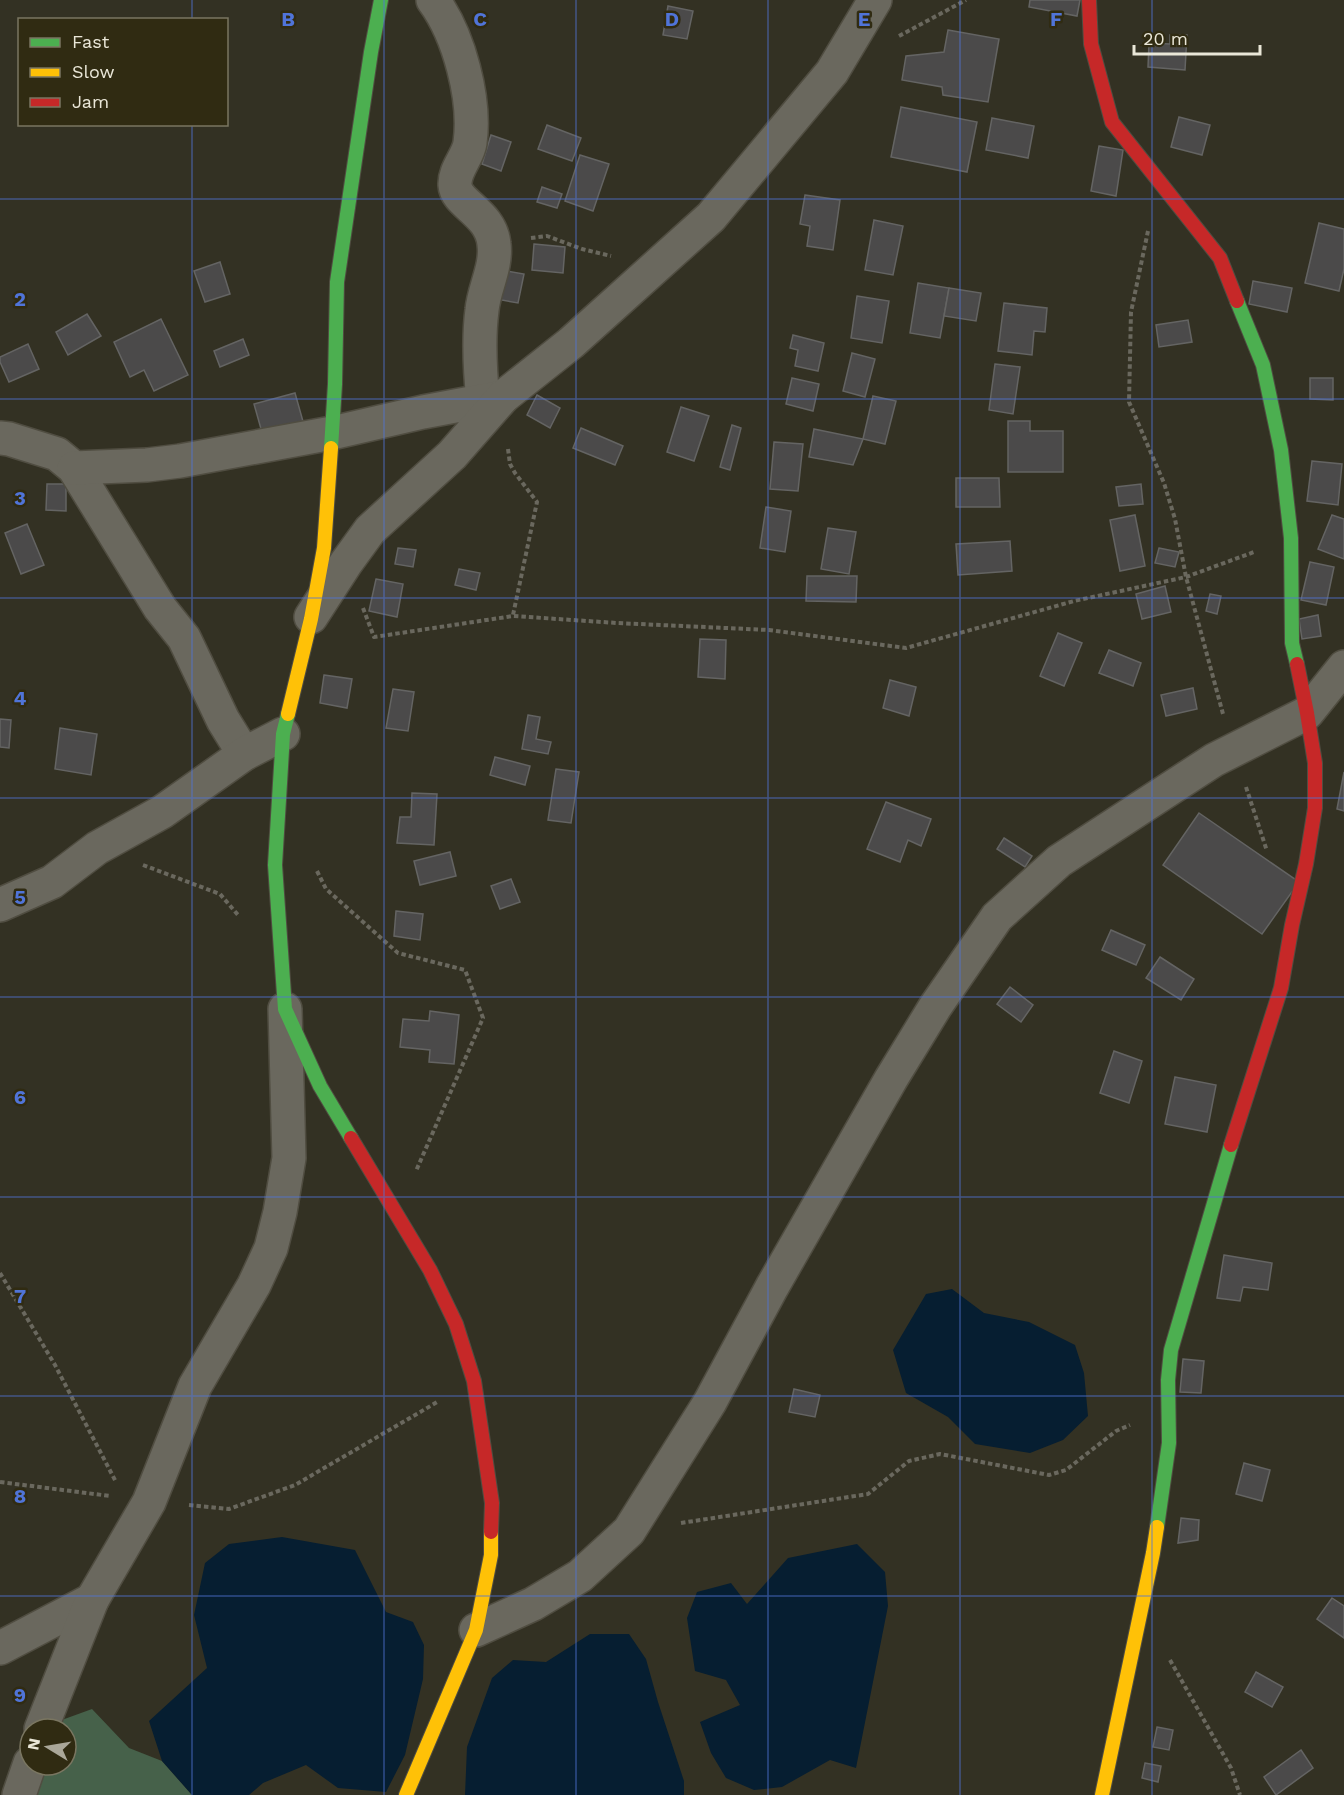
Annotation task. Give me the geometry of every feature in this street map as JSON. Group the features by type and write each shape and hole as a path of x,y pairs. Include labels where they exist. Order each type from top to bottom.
{"street":[{"path":"47,1717 92,1600 137,1500 195,1386 254,1285 271,1248 280,1212 289,1158 285,1009 275,865 283,734 324,548 335,384 337,282 371,52 381,0"},
{"path":"433,0 451,30 469,90 470,144 458,171 455,184 457,194 484,219 492,231 494,241 494,259 482,308 480,341 493,399"},
{"path":"310,619 370,530 452,455 493,399 571,343 711,217 832,72 875,0"},
{"path":"1089,0 1091,44 1112,122 1220,258 1263,365 1281,450 1291,538 1292,643 1315,763 1315,808 1281,988 1239,1118 1172,1350 1168,1380 1169,1443 1153,1553 1102,1795"},
{"path":"74,468 158,464 332,433 493,399"},
{"path":"0,438 19,441 57,454 74,468 160,608 184,638 223,720 244,754"},
{"path":"476,1630 533,1604 580,1576 629,1531 710,1402 891,1079 935,1007 997,917 1059,861 1214,760 1307,713 1344,666"},
{"path":"0,905 52,882 97,848 162,812 244,754 283,734"},
{"path":"285,1009 320,1086 430,1270 456,1324 474,1382 492,1503 491,1555 476,1630 406,1795"},
{"path":"0,1648 92,1600"},
{"path":"19,1795 25,1777"}],"path":[{"path":"1148,228 1131,312 1129,402 1164,483 1175,519 1186,577 1234,751 1270,860"},
{"path":"494,241 547,236 582,249 655,267"},
{"path":"493,399 510,464 537,502 513,616"},
{"path":"346,563 374,637 513,616 769,630 906,648 1074,601 1186,577 1291,538"},
{"path":"97,848 220,894 243,921"},
{"path":"316,871 326,889 398,953 465,970 483,1018 396,1212"},
{"path":"0,1273 137,1500"},
{"path":"0,1482 137,1500 229,1509 295,1485 474,1382"},
{"path":"629,1531 867,1494 909,1461 940,1454 1049,1475 1066,1470 1116,1431 1168,1412"},
{"path":"1141,1611 1232,1768 1240,1795"}],"green space":[{"path":"92,1709 129,1748 162,1761 192,1795 25,1795 31,1777 78,1777 78,1717 70,1717"}],"water":[{"path":"952,1289 984,1313 1029,1322 1075,1345 1084,1373 1088,1416 1063,1440 1030,1453 975,1444 948,1417 906,1393 893,1350 926,1294"},
{"path":"282,1537 355,1550 386,1612 413,1622 424,1645 423,1679 405,1755 386,1792 338,1788 306,1765 263,1783 249,1795 192,1795 162,1761 149,1721 207,1668 194,1615 205,1563 229,1544"},
{"path":"857,1544 885,1572 888,1606 856,1768 830,1760 782,1787 754,1790 726,1778 711,1753 700,1722 740,1705 726,1680 695,1671 687,1618 697,1592 731,1583 747,1604 788,1558"},
{"path":"590,1634 629,1634 646,1659 684,1781 684,1795 465,1795 467,1747 492,1678 513,1660 546,1662"}],"building":[{"path":"1030,0 1080,0 1077,16 1029,7"},
{"path":"668,6 693,11 687,39 663,35"},
{"path":"948,30 999,39 988,102 943,95 942,87 902,80 906,56 944,52"},
{"path":"1170,35 1187,35 1185,70 1148,67 1149,43 1170,44"},
{"path":"901,107 977,122 967,172 891,157"},
{"path":"1179,117 1210,125 1202,155 1171,147"},
{"path":"992,118 1034,126 1028,158 986,150"},
{"path":"547,125 581,138 572,161 538,149"},
{"path":"491,135 511,142 501,171 482,164"},
{"path":"1099,146 1123,150 1116,196 1091,191"},
{"path":"580,155 609,164 593,211 565,201"},
{"path":"542,187 562,194 557,208 537,202"},
{"path":"805,195 840,200 833,250 807,246 810,226 800,224"},
{"path":"874,220 903,226 893,275 865,270"},
{"path":"1319,223 1344,229 1344,269 1339,291 1305,283"},
{"path":"534,244 565,247 563,273 532,270"},
{"path":"220,262 230,294 205,302 194,271"},
{"path":"501,270 524,274 518,303 496,299"},
{"path":"1253,281 1292,288 1287,312 1249,304"},
{"path":"918,283 949,288 940,338 910,333"},
{"path":"949,288 981,293 976,321 944,316"},
{"path":"857,296 889,301 882,343 851,338"},
{"path":"1004,303 1047,308 1045,332 1034,331 1032,355 998,351"},
{"path":"87,314 101,336 68,355 56,332"},
{"path":"161,319 188,375 154,391 144,370 130,377 114,342"},
{"path":"1188,320 1192,342 1159,347 1156,325"},
{"path":"793,335 824,343 818,371 795,366 798,350 790,348"},
{"path":"243,339 249,355 220,367 214,351"},
{"path":"28,344 39,369 9,382 0,357"},
{"path":"852,353 875,359 865,397 843,391"},
{"path":"995,364 1020,367 1013,414 989,410"},
{"path":"792,378 819,384 813,411 786,404"},
{"path":"1310,378 1333,378 1333,400 1310,399"},
{"path":"295,393 304,425 263,436 254,404"},
{"path":"537,395 560,408 550,428 527,415"},
{"path":"873,396 896,401 885,444 863,439"},
{"path":"681,407 709,416 694,461 667,452"},
{"path":"1008,421 1030,421 1030,431 1063,431 1063,472 1008,472"},
{"path":"732,425 741,428 730,470 720,467"},
{"path":"581,428 623,446 615,465 573,448"},
{"path":"814,429 863,439 853,465 809,457"},
{"path":"774,442 803,444 798,491 770,489"},
{"path":"1312,461 1342,464 1338,505 1307,501"},
{"path":"956,478 999,478 1000,507 956,507"},
{"path":"47,484 66,484 66,511 46,510"},
{"path":"1141,484 1143,504 1119,506 1116,487"},
{"path":"766,507 791,511 785,552 760,548"},
{"path":"1135,515 1145,566 1120,571 1110,520"},
{"path":"1332,515 1344,519 1344,559 1318,549"},
{"path":"27,524 44,565 21,574 5,533"},
{"path":"828,528 856,532 849,574 821,569"},
{"path":"1010,541 1012,571 958,575 956,544"},
{"path":"398,548 416,550 413,567 395,564"},
{"path":"1159,548 1179,552 1175,567 1155,563"},
{"path":"1310,562 1334,567 1326,605 1301,600"},
{"path":"459,569 480,573 476,590 455,585"},
{"path":"807,576 857,576 856,602 806,601"},
{"path":"376,579 403,584 397,617 369,611"},
{"path":"1165,586 1171,612 1142,619 1136,594"},
{"path":"1210,594 1221,596 1217,614 1206,611"},
{"path":"1318,615 1321,636 1302,639 1299,619"},
{"path":"1058,633 1082,643 1064,686 1040,676"},
{"path":"700,639 726,640 725,679 698,677"},
{"path":"1109,650 1141,663 1133,686 1099,673"},
{"path":"324,675 352,679 347,708 320,703"},
{"path":"890,680 916,687 909,716 883,708"},
{"path":"1193,688 1197,709 1166,716 1161,695"},
{"path":"393,689 414,692 408,731 386,728"},
{"path":"528,715 540,717 536,739 551,742 548,754 522,749"},
{"path":"0,719 11,720 9,748 0,747"},
{"path":"60,728 97,734 91,775 55,769"},
{"path":"495,757 530,766 525,785 490,775"},
{"path":"556,769 579,772 571,823 548,820"},
{"path":"1344,772 1344,811 1337,809"},
{"path":"412,793 437,794 434,845 397,843 400,817 411,817"},
{"path":"886,802 931,819 921,846 908,840 900,862 867,849"},
{"path":"1199,813 1299,882 1262,934 1163,865"},
{"path":"1004,838 1032,856 1025,867 997,849"},
{"path":"450,852 456,876 420,885 414,861"},
{"path":"511,879 520,902 500,909 491,886"},
{"path":"396,911 423,914 420,940 394,936"},
{"path":"1111,930 1145,945 1136,965 1102,950"},
{"path":"1160,957 1194,979 1181,1000 1146,978"},
{"path":"1010,987 1033,1005 1021,1022 997,1004"},
{"path":"430,1011 459,1015 454,1064 429,1062 430,1050 400,1047 403,1019 429,1021"},
{"path":"1114,1051 1142,1061 1129,1103 1100,1093"},
{"path":"1175,1077 1216,1085 1207,1132 1165,1124"},
{"path":"1224,1255 1272,1263 1268,1290 1243,1287 1240,1301 1217,1298"},
{"path":"1183,1359 1204,1361 1201,1393 1180,1392"},
{"path":"794,1389 820,1395 815,1417 789,1412"},
{"path":"1244,1463 1270,1470 1262,1501 1236,1494"},
{"path":"1181,1518 1199,1520 1198,1540 1178,1543"},
{"path":"1332,1598 1344,1606 1344,1638 1317,1619"},
{"path":"1256,1672 1283,1687 1272,1707 1245,1692"},
{"path":"1157,1727 1173,1730 1169,1750 1153,1747"},
{"path":"1301,1750 1313,1768 1276,1795 1264,1777"},
{"path":"1145,1763 1161,1766 1158,1782 1142,1778"}],"traffic: fast":[{"path":"331,448 337,282 371,52 381,0"},
{"path":"1237,301 1263,365 1281,450 1291,538 1292,643 1297,664"},
{"path":"288,714 283,734 275,865 285,1009 320,1086 351,1138"},
{"path":"1157,1527 1169,1443 1168,1380 1171,1350 1231,1145"}],"traffic: slow":[{"path":"288,714 311,619 324,548 331,448"},
{"path":"1102,1795 1157,1527"},
{"path":"406,1795 476,1630 491,1555 491,1532"}],"traffic: jam":[{"path":"1089,0 1091,44 1112,122 1220,258 1237,301"},
{"path":"1231,1145 1281,988 1315,808 1315,763 1297,664"},
{"path":"351,1138 430,1270 456,1324 474,1381 492,1503 491,1532"}]}
